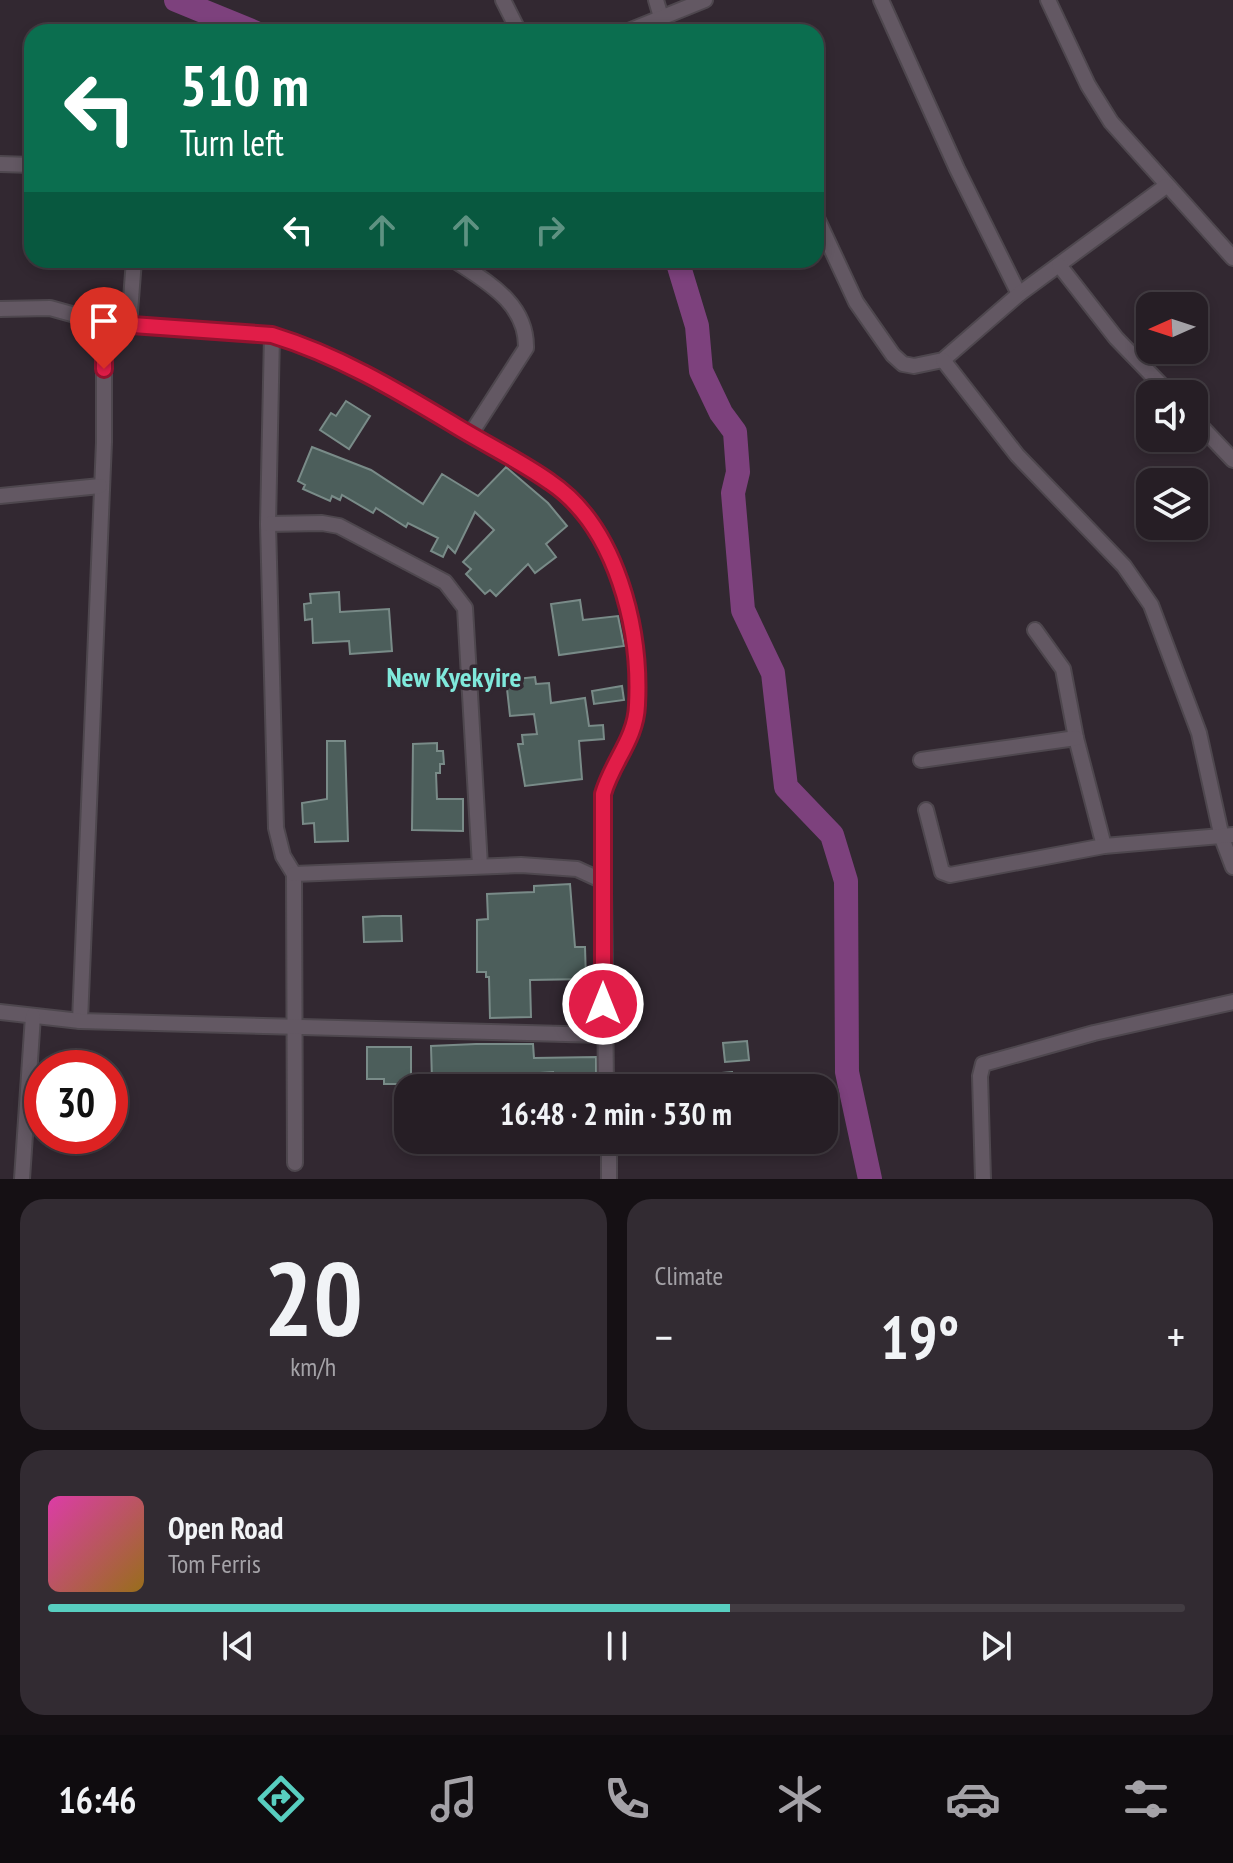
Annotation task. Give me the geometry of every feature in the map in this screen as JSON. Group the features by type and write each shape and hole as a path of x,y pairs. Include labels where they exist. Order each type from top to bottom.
{"street":[{"path":"503,0 515,24"},
{"path":"656,0 661,17"},
{"path":"645,24 705,0"},
{"path":"881,0 957,169 1019,294"},
{"path":"1048,0 1104,109 1166,186 1233,258"},
{"path":"0,164 24,165"},
{"path":"824,233 856,302 893,355 903,364 914,366 943,360 1019,294 1166,186"},
{"path":"1059,265 1116,338 1156,380"},
{"path":"129,325 133,268"},
{"path":"466,268 500,290 521,320 526,336 526,348 470,435"},
{"path":"0,309 50,308 104,323 272,335 372,375 552,483 570,500 606,549 622,585 636,654 637,707 632,734 609,772 603,794 605,1074"},
{"path":"80,1021 90,844 104,323"},
{"path":"272,335 268,524 276,828 283,856 294,874 295,1163"},
{"path":"943,360 1017,455 1124,566 1151,605 1199,733 1233,867"},
{"path":"1208,434 1233,460"},
{"path":"0,496 100,486"},
{"path":"268,524 322,523 339,526 445,582 465,608 480,866"},
{"path":"1035,630 1063,669 1076,738 1104,846"},
{"path":"921,760 1076,738"},
{"path":"926,810 937,860 942,872 950,875 1104,846 1227,836"},
{"path":"294,874 480,866 577,869 603,881"},
{"path":"983,1179 980,1076 983,1064 1094,1033 1233,1002"},
{"path":"0,1012 80,1021 294,1024 603,1035"},
{"path":"22,1179 33,1016"},
{"path":"609,1154 609,1179"}],"building":[{"path":"346,401 370,416 349,449 320,430 331,413 336,416"},
{"path":"312,447 371,470 423,504 442,474 478,496 506,467 548,503 567,526 546,544 556,557 535,573 528,564 496,596 490,590 485,594 466,574 471,569 463,562 494,530 475,512 455,553 448,546 443,557 431,551 438,538 408,523 406,527 376,508 373,513 342,495 340,500 332,496 330,501 303,489 305,485 298,481"},
{"path":"339,592 340,612 389,609 392,651 350,654 349,641 313,643 312,619 305,620 304,604 311,603 310,594"},
{"path":"580,600 583,620 618,616 624,646 559,655 551,604"},
{"path":"535,677 536,684 549,683 551,703 585,698 589,726 603,725 604,739 579,741 582,779 525,786 518,744 523,744 522,735 537,734 534,714 510,716 506,680"},
{"path":"622,686 624,700 594,704 592,691"},
{"path":"327,741 345,741 348,841 315,842 314,823 303,824 302,803 327,799"},
{"path":"437,743 437,751 443,751 444,764 440,764 440,773 436,773 437,799 463,799 463,831 412,830 413,744"},
{"path":"570,884 575,947 585,947 586,979 530,980 531,1017 490,1018 489,977 486,977 486,972 477,972 477,920 488,919 487,894 534,892 534,886"},
{"path":"401,916 402,941 364,942 363,917"},
{"path":"747,1041 749,1060 725,1062 723,1043"},
{"path":"533,1044 534,1058 596,1057 596,1074 432,1074 431,1046"},
{"path":"367,1047 411,1047 411,1074 394,1074 394,1084 384,1084 384,1079 367,1079"}],"waterway":[{"path":"176,0 234,24"},
{"path":"679,268 697,326 701,371 721,413 735,432 738,472 733,493 743,610 773,673 786,787 832,835 846,881 847,1072 870,1179"}],"district":[{"name":"New Kyekyire","path":"454,677"}],"route":[{"path":"104,369 104,323 272,335 299,343 372,375 552,483 586,518 606,549 622,585 636,654 637,707 632,734 609,772 603,794 603,1004"}]}
